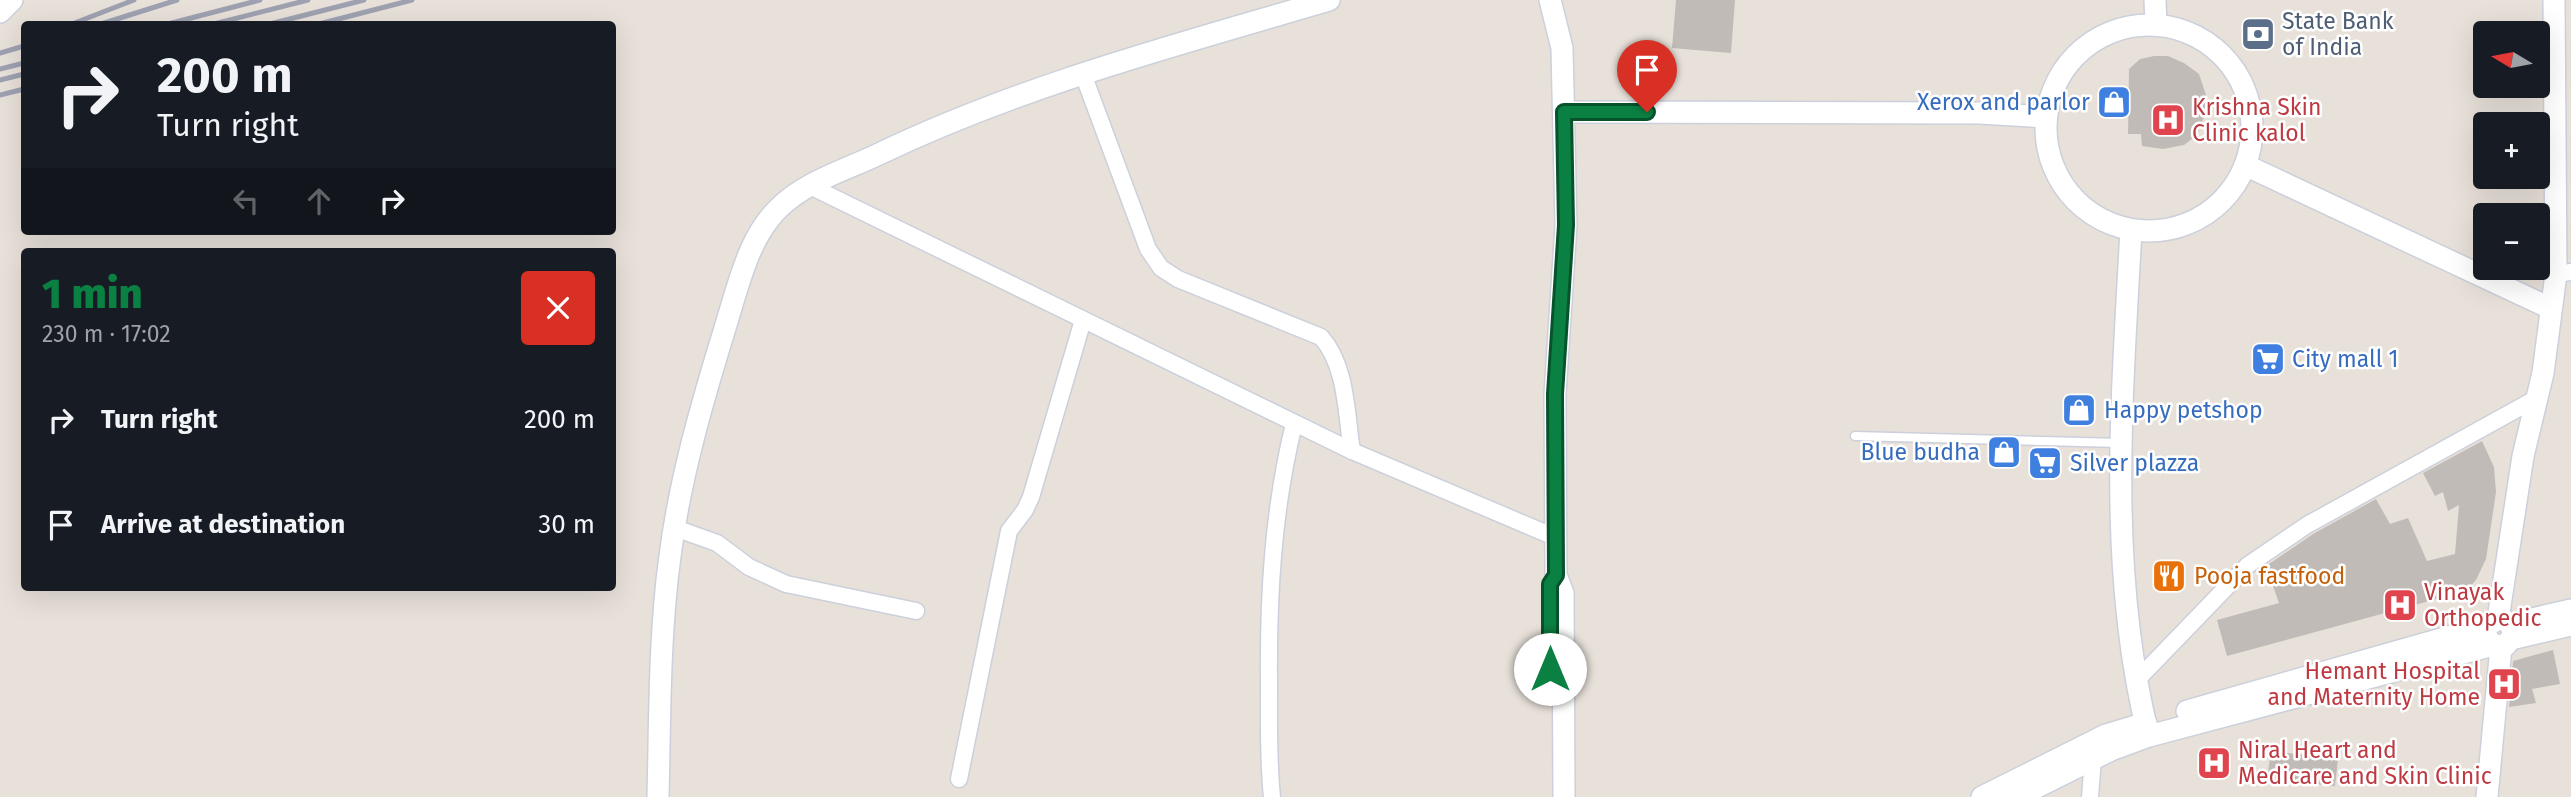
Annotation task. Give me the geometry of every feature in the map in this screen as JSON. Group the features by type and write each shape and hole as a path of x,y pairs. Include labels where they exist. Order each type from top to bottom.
{"street":[{"path":"0,12 12,0"},
{"path":"658,797 661,670 670,556 693,432 751,251 773,215 788,200 810,186 936,127 1011,97 1329,0"},
{"path":"1550,0 1562,48 1566,225 1555,394 1556,575 1563,593 1564,797"},
{"path":"2155,0 2156,25"},
{"path":"2487,797 2500,633 2523,456 2543,373 2550,308 2564,273 2554,0"},
{"path":"2138,24 2174,26 2206,40 2231,64 2247,96 2252,131 2245,165 2227,196 2200,218 2166,230 2131,230 2108,223 2087,211 2069,194 2055,171 2051,158 2047,144 2046,117 2055,83 2076,54 2105,33 2138,24"},
{"path":"1083,74 1148,248 1161,268 1178,279 1321,337 1332,349 1338,365 1352,451"},
{"path":"1564,112 1980,113 2046,117"},
{"path":"2245,165 2550,308"},
{"path":"810,186 1294,424 1556,538"},
{"path":"2131,230 2120,527 2136,681 2147,729"},
{"path":"959,779 1009,531 1026,510 1035,486 1083,320"},
{"path":"2136,681 2248,565 2307,525 2537,398"},
{"path":"1272,797 1269,766 1268,619 1282,475 1294,424"},
{"path":"675,527 717,543 756,571 786,584 916,611"},
{"path":"1551,797 1550,584 1556,575"},
{"path":"1982,797 2106,735 2147,729 2500,633 2571,610"},
{"path":"2500,633 2571,625"},
{"path":"2017,797 2147,729"},
{"path":"2090,797 2093,759"}],"lane":[{"path":"1855,436 2123,443"}],"building":[{"path":"1676,0 1735,0 1731,53 1672,48"},
{"path":"2168,56 2199,74 2206,95 2204,117 2197,135 2184,145 2163,149 2142,146 2141,134 2128,134 2129,69 2140,59"},
{"path":"2482,441 2494,467 2496,492 2486,559 2476,580 2466,591 2227,656 2217,620 2279,603 2266,566 2313,534 2376,499 2390,524 2408,518 2427,561 2455,554 2459,505 2448,511 2443,492 2435,496 2423,473"},
{"path":"2553,650 2560,684 2532,689 2536,703 2509,707 2513,661"},
{"path":"2271,751 2338,759 2335,786 2267,779"}],"railway":[{"path":"80,21 134,0"},
{"path":"110,21 177,0"},
{"path":"180,21 260,0"},
{"path":"226,21 308,0"},
{"path":"282,21 364,0"},
{"path":"331,21 412,0"},
{"path":"0,53 21,47"},
{"path":"0,69 21,64"},
{"path":"0,80 21,75"},
{"path":"0,95 21,90"}],"place":[{"name":"State Bank of India","path":"2258,34"},
{"name":"Xerox and parlor","path":"2114,102"},
{"name":"Krishna Skin Clinic kalol","path":"2168,120"},
{"name":"City mall 1","path":"2268,359"},
{"name":"Happy petshop","path":"2079,410"},
{"name":"Blue budha","path":"2004,452"},
{"name":"Silver plazza","path":"2045,463"},
{"name":"Pooja fastfood","path":"2169,576"},
{"name":"Vinayak Orthopedic","path":"2400,605"},
{"name":"Hemant Hospital and Maternity Home","path":"2504,684"},
{"name":"Niral Heart and Medicare and Skin Clinic","path":"2214,763"}],"route":[{"path":"1550,669 1550,584 1556,575 1555,394 1566,225 1564,112 1647,112"}]}
